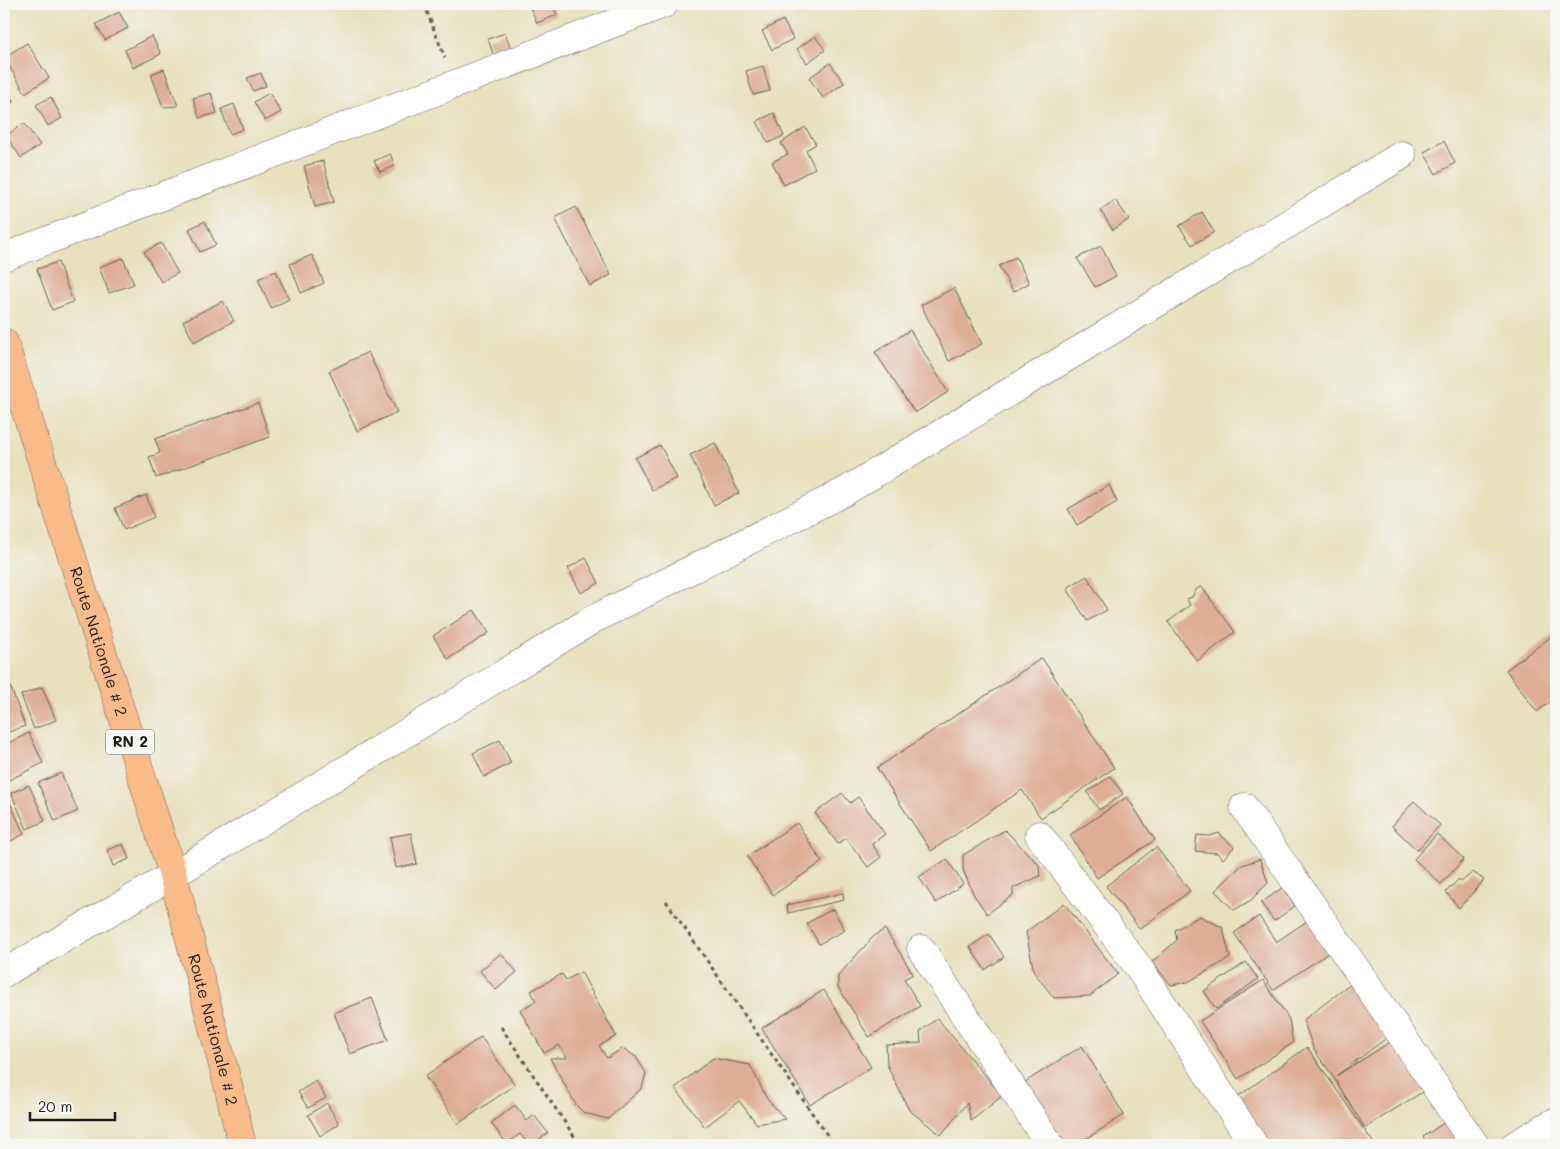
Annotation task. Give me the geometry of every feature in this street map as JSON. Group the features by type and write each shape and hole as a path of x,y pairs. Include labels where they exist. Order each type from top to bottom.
{"main road":[{"name":"Route Nationale # 2","path":"4,342 173,876 242,1145"}],"street":[{"path":"4,257 664,4"},
{"path":"4,973 173,876 592,620 844,492 1402,155"},
{"path":"1244,807 1475,1145"},
{"path":"1039,835 1139,968 1254,1145"},
{"path":"921,949 1050,1145"},
{"path":"1515,1145 1556,1121"}],"path":[{"path":"424,4 454,84"},
{"path":"666,901 834,1145"},
{"path":"501,1028 580,1145"}],"building":[{"path":"537,4 552,4 557,15 537,23 530,7"},
{"path":"119,12 128,28 105,40 96,24"},
{"path":"783,20 793,39 772,50 762,31"},
{"path":"505,33 513,54 495,60 488,39"},
{"path":"152,36 161,54 133,68 125,50"},
{"path":"815,36 825,50 807,63 797,49"},
{"path":"27,43 49,78 25,93 4,57"},
{"path":"830,63 844,83 823,98 809,78"},
{"path":"763,66 770,91 753,95 746,71"},
{"path":"164,69 178,106 163,107 151,74"},
{"path":"261,73 266,86 253,91 247,78"},
{"path":"6,88 13,102 4,107 4,89"},
{"path":"211,93 217,113 199,118 193,98"},
{"path":"269,93 281,112 265,121 254,102"},
{"path":"51,97 62,118 48,126 36,105"},
{"path":"234,104 243,129 230,134 221,109"},
{"path":"774,113 784,136 768,143 757,121"},
{"path":"24,123 40,145 21,158 6,136"},
{"path":"805,127 816,144 806,150 815,168 784,185 772,162 788,154 781,143"},
{"path":"1444,141 1455,163 1436,174 1424,152"},
{"path":"390,154 395,166 380,172 374,161"},
{"path":"323,161 334,202 315,207 304,166"},
{"path":"1115,200 1129,219 1113,230 1100,210"},
{"path":"576,207 611,275 590,286 555,218"},
{"path":"1202,212 1214,232 1192,245 1179,226"},
{"path":"205,221 216,245 200,252 189,229"},
{"path":"161,243 178,273 161,282 144,252"},
{"path":"1101,246 1116,276 1095,287 1077,258"},
{"path":"312,255 324,283 301,293 290,264"},
{"path":"1016,257 1029,283 1013,292 999,266"},
{"path":"123,258 134,284 109,293 99,267"},
{"path":"58,262 73,302 52,310 37,269"},
{"path":"276,271 289,299 271,308 258,279"},
{"path":"954,288 982,344 949,361 921,305"},
{"path":"223,301 234,321 194,342 183,321"},
{"path":"910,330 948,392 915,413 875,352"},
{"path":"368,352 397,412 357,431 329,371"},
{"path":"258,403 270,437 156,478 149,457 160,453 155,439"},
{"path":"715,443 739,493 714,505 690,455"},
{"path":"660,445 677,478 652,490 635,458"},
{"path":"1109,485 1117,502 1077,525 1068,509"},
{"path":"146,495 154,517 124,530 115,508"},
{"path":"586,558 599,583 581,593 568,568"},
{"path":"1087,576 1107,610 1087,621 1067,588"},
{"path":"1201,586 1235,632 1197,661 1168,622 1190,605 1187,599 1192,597"},
{"path":"474,610 489,633 448,659 433,636"},
{"path":"1556,633 1556,697 1537,712 1506,670"},
{"path":"1042,658 1114,768 1041,818 1022,790 931,851 877,768"},
{"path":"9,683 25,726 6,733 4,727 4,685"},
{"path":"42,687 56,720 34,729 21,695"},
{"path":"29,733 43,763 5,782 4,745"},
{"path":"500,740 511,763 484,777 473,753"},
{"path":"61,773 78,811 55,821 38,783"},
{"path":"1111,776 1123,794 1099,810 1087,792"},
{"path":"29,785 45,821 27,829 11,793"},
{"path":"842,793 850,803 858,797 885,834 872,844 881,857 868,867 846,838 838,844 815,813"},
{"path":"6,794 24,834 7,843 4,836 4,796"},
{"path":"1127,797 1155,840 1097,878 1070,835"},
{"path":"1414,801 1440,825 1417,850 1392,826"},
{"path":"797,823 822,862 773,895 747,856"},
{"path":"1005,830 1039,865 1040,876 1013,888 1013,895 987,914 974,895 963,870 963,855"},
{"path":"411,833 417,864 396,868 390,837"},
{"path":"1219,833 1234,847 1223,859 1217,853 1195,851 1197,835 1210,836"},
{"path":"1437,834 1464,859 1441,884 1414,859"},
{"path":"123,844 129,859 113,866 107,850"},
{"path":"1156,847 1190,891 1140,929 1106,886"},
{"path":"947,859 963,884 936,903 919,877"},
{"path":"1260,859 1268,883 1251,900 1234,910 1215,891 1242,865"},
{"path":"1473,872 1484,880 1459,908 1446,892 1459,879 1461,882"},
{"path":"1282,888 1295,906 1274,921 1261,903"},
{"path":"843,893 844,900 788,913 787,905"},
{"path":"1064,903 1118,974 1090,996 1054,998 1034,972 1026,932"},
{"path":"833,909 845,930 819,944 807,923"},
{"path":"1200,916 1223,928 1230,958 1188,982 1171,985 1152,962 1177,940 1175,930"},
{"path":"1259,916 1276,942 1310,919 1331,951 1273,990 1234,933"},
{"path":"885,929 913,974 904,979 920,1006 869,1037 838,987 838,976 873,937"},
{"path":"989,934 1004,957 985,970 970,947"},
{"path":"501,953 517,972 496,990 480,971"},
{"path":"1246,962 1258,979 1216,1009 1204,991"},
{"path":"581,972 616,1036 599,1046 607,1058 623,1048 636,1057 646,1073 642,1088 608,1119 584,1113 576,1105 550,1058 567,1058 559,1045 544,1053 520,1010 536,1001 531,991 562,974 566,980"},
{"path":"1263,980 1289,1019 1293,1043 1238,1079 1200,1021"},
{"path":"1355,981 1393,1033 1336,1076 1397,1038 1427,1089 1365,1128 1314,1050 1303,1020"},
{"path":"824,990 871,1067 810,1105 762,1028"},
{"path":"372,998 388,1040 350,1054 334,1013"},
{"path":"937,1018 1002,1096 971,1121 967,1103 941,1135 909,1110 887,1065 886,1045 921,1043 920,1032"},
{"path":"481,1037 515,1085 458,1124 425,1076"},
{"path":"1082,1046 1124,1115 1076,1145 1064,1145 1025,1082"},
{"path":"1307,1047 1375,1145 1269,1145 1236,1098"},
{"path":"713,1058 750,1065 767,1099 785,1119 757,1124 739,1101 705,1127 675,1088"},
{"path":"316,1081 326,1098 308,1108 298,1092"},
{"path":"327,1103 339,1124 320,1136 308,1115"},
{"path":"515,1105 527,1121 534,1115 548,1133 532,1145 529,1145 520,1134 507,1144 491,1123"},
{"path":"1445,1122 1460,1145 1429,1145 1423,1137"}]}
